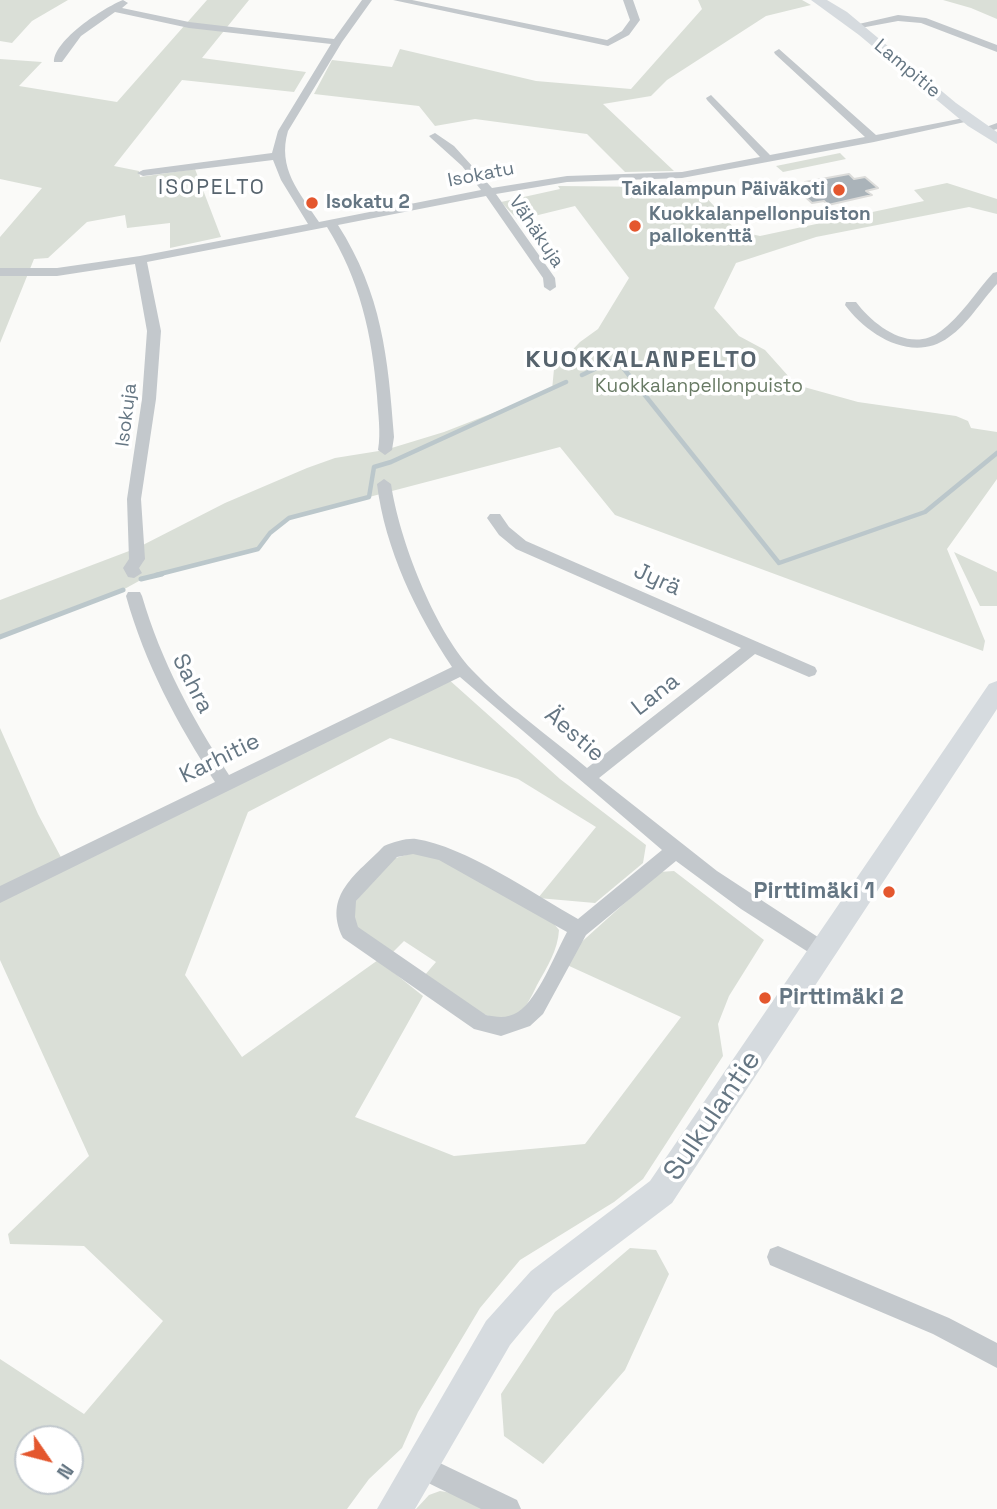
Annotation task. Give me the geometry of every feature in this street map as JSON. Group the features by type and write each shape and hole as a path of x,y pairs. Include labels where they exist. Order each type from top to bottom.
{"main road":[{"name":"Lampitie","path":"818,0 855,26 969,120 992,132"},
{"name":"Sulkulantie","path":"395,1509 498,1333 542,1282 661,1192 997,690"}],"street":[{"path":"58,60 61,52 80,33 128,0"},
{"path":"316,227 282,169 278,156 283,131 337,42 367,0"},
{"path":"398,0 608,43 616,40 634,24 636,18 628,0"},
{"path":"114,9 189,25 337,42"},
{"path":"855,26 898,18 923,20 997,49"},
{"path":"779,52 874,139"},
{"path":"711,98 768,159"},
{"name":"Isokatu","path":"0,272 57,272 140,260 567,179 682,175 969,120"},
{"name":"Vähäkuja","path":"435,136 453,147 489,193 549,278 551,287"},
{"path":"143,173 278,156"},
{"path":"331,224 370,298 380,349 387,437 385,450"},
{"name":"Isokuja","path":"134,573 131,568 137,559 134,499 149,399 154,331 140,260"},
{"path":"851,305 875,330 890,338 920,343 936,341 946,334 997,276"},
{"name":"Äestie","path":"384,484 386,508 417,592 462,669 587,778 676,850 785,929 823,951"},
{"name":"Jyrä","path":"495,518 504,531 521,545 809,671"},
{"name":"Sahra","path":"134,596 145,640 185,723 226,784"},
{"name":"Lana","path":"587,778 753,647"},
{"name":"Karhitie","path":"0,895 462,669"},
{"path":"579,929 443,853 413,846 391,851 347,898 345,917 350,932 481,1023 501,1027 523,1020 536,1008 579,929 676,850"},
{"path":"778,1257 940,1326 997,1356"},
{"path":"419,1465 509,1509"}],"green space":[{"path":"0,0 68,0 32,21 12,43 0,41"},
{"path":"207,0 249,0 202,58 306,72 294,92 182,80 114,166 139,171 140,177 195,169 221,237 170,248 170,223 127,228 125,215 87,222 48,258 34,259 0,343 0,237 42,188 0,179 0,59 42,62 19,86 117,102"},
{"path":"698,0 802,0 811,5 766,16 667,80 651,96 603,104 674,171 625,172 587,134 475,119 435,126 419,106 314,94 332,60 392,67 400,49 536,81 631,89 702,9"},
{"path":"943,0 997,0 997,19 971,8"},
{"path":"840,153 846,159 783,172 776,166"},
{"name":"Kuokkalanpellonpuisto","path":"691,181 737,231 760,236 924,201 914,190 947,183 997,199 997,214 969,207 816,237 736,263 714,308 739,336 765,350 790,378 804,387 858,402 956,416 968,421 971,428 997,432 997,479 947,549 985,641 983,651 615,515 560,447 289,518 270,533 258,549 148,576 110,597 0,637 0,600 137,548 225,503 307,468 335,458 385,450 444,432 552,390 554,369 580,342 598,329 629,278 575,206 518,220 501,202 560,189 558,186 658,187"},
{"path":"954,552 997,572 997,606 980,606"},
{"path":"447,678 560,779 646,845 643,863 595,903 538,898 596,827 518,779 390,738 248,812 185,975 242,1057 378,960 423,996 355,1117 454,1156 585,1144 681,1017 567,965 576,947 659,872 674,871 764,940 729,996 718,1024 723,1056 643,1179 614,1202 520,1260 480,1308 418,1412 402,1448 369,1479 347,1509 0,1509 0,1359 84,1414 163,1321 84,1246 10,1244 8,1234 89,1156 0,960 0,728 38,814 64,863"},
{"path":"413,853 441,859 551,920 559,930 557,945 551,958 528,1002 519,1013 503,1018 467,1006 424,976 436,962 404,941 392,953 358,929 352,918 354,903 392,859"},
{"path":"630,1248 656,1250 669,1274 625,1370 543,1464 504,1436 501,1394 555,1312"},
{"path":"440,1491 458,1494 483,1509 416,1509 429,1495"}],"building":[{"name":"Taikalampun Päiväkoti","path":"849,174 854,179 865,177 878,188 866,191 872,195 828,205 824,201 812,203 800,192 812,189 805,182"}],"waterway":[{"path":"582,375 616,359 779,563 925,512 997,453"},
{"path":"156,575 258,549 270,533 289,518 369,497 374,467 391,462 566,382"},
{"path":"141,579 162,574"},
{"path":"0,637 123,590"}],"place":[{"name":"Taikalampun Päiväkoti","path":"839,190"},
{"name":"Isokatu 2","path":"312,203"},
{"name":"Kuokkalanpellonpuiston pallokenttä","path":"635,226"},
{"name":"Pirttimäki 1","path":"889,892"},
{"name":"Pirttimäki 2","path":"765,998"}],"district":[{"name":"ISOPELTO","path":"212,188"},
{"name":"KUOKKALANPELTO","path":"642,360"}]}
